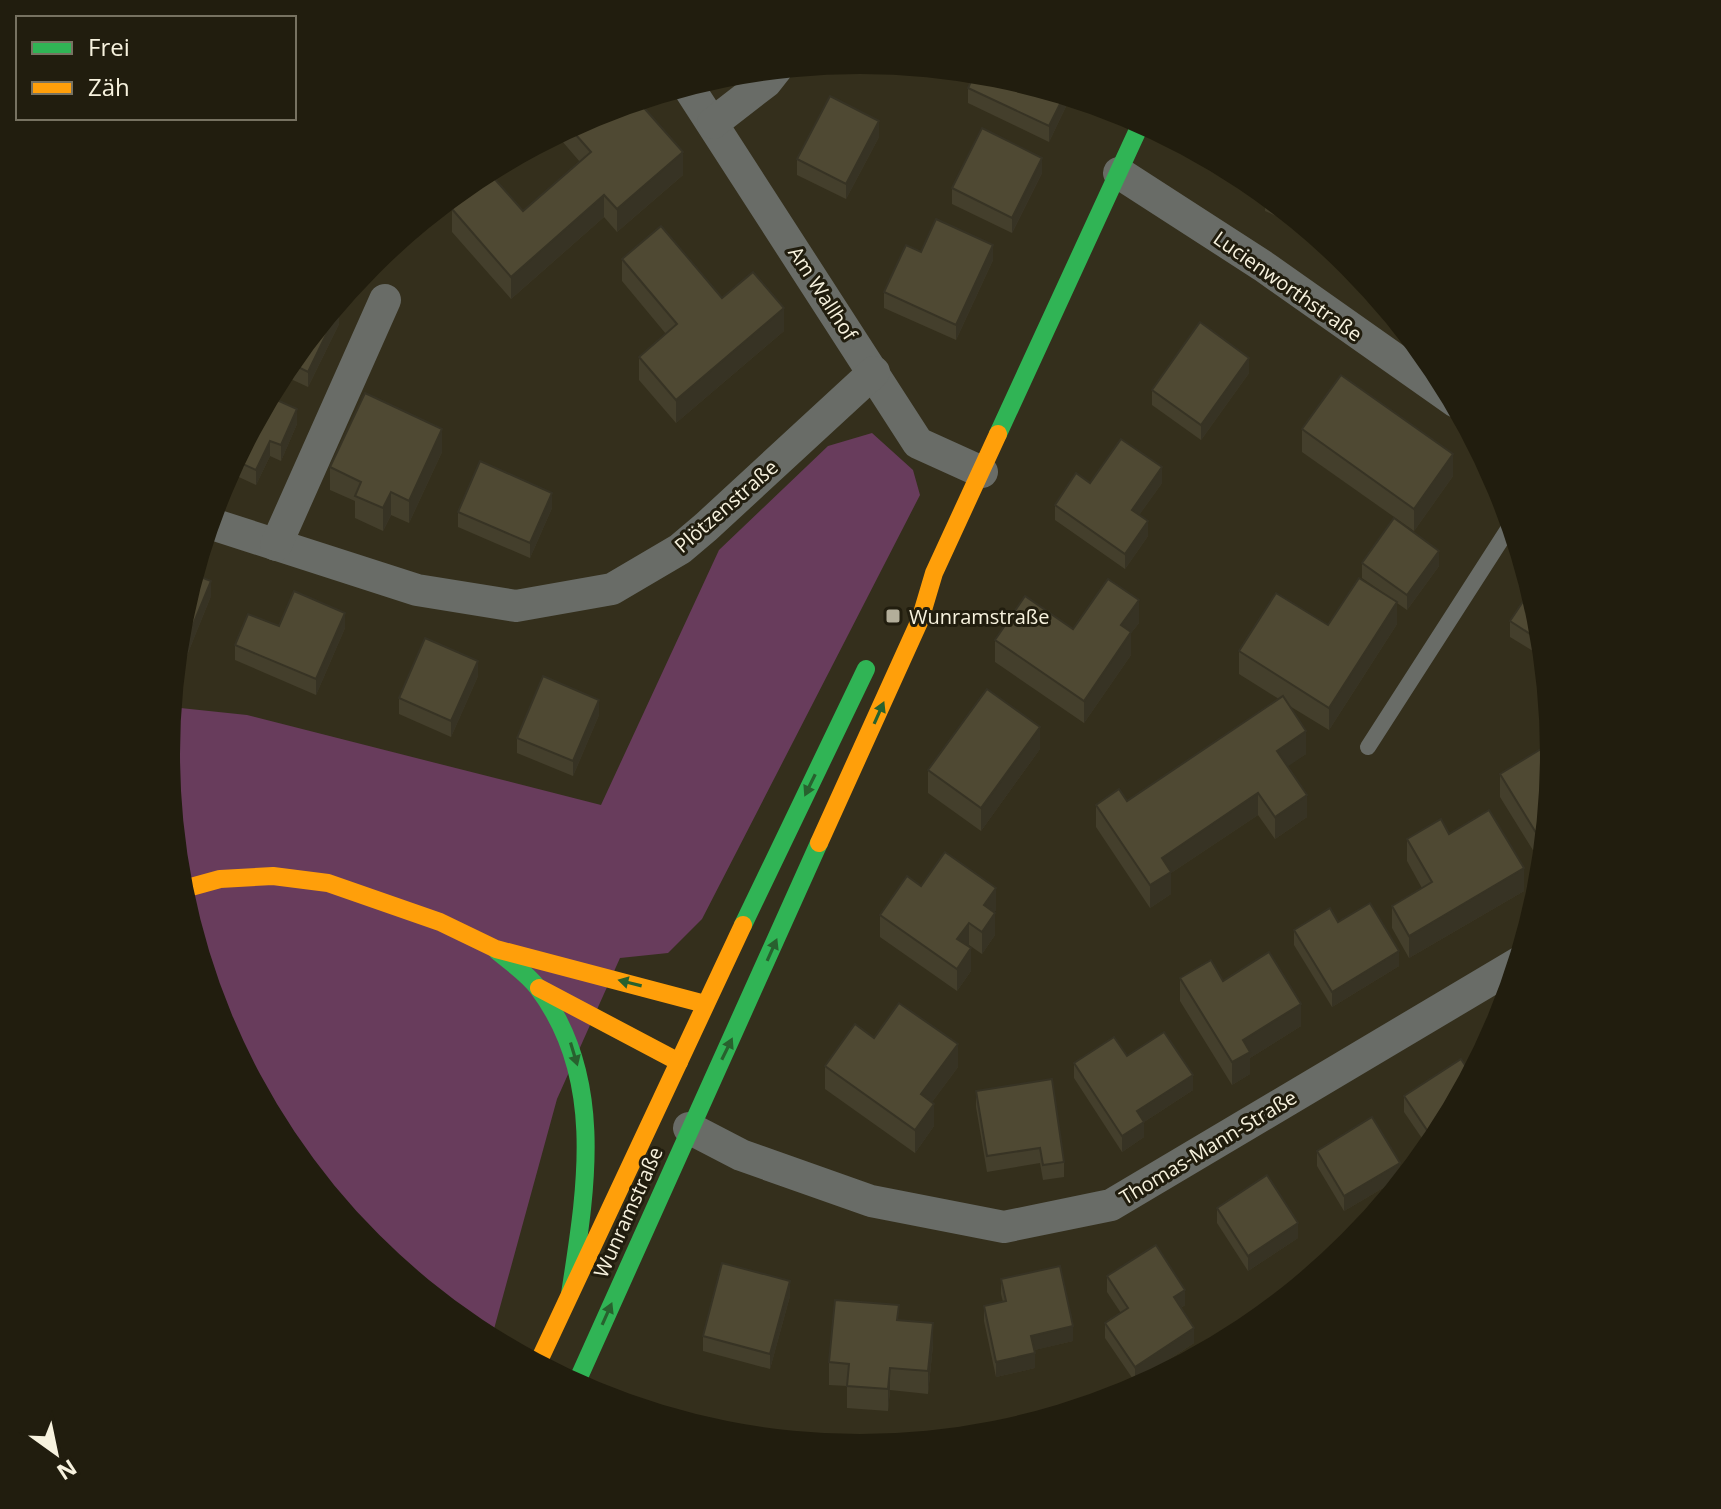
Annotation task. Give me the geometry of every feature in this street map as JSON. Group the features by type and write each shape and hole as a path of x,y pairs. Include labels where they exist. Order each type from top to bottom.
{"main road":[{"name":"Wunramstraße","path":"542,1355 570,1294 696,1069 740,1021 920,620 934,573 1137,133"},
{"name":"Wunramstraße","path":"903,605 934,573"},
{"name":"Wunramstraße","path":"580,1374 689,1128 705,1004 871,658"},
{"path":"193,886 220,879 273,876 328,883 440,922 496,949 705,1004 740,1021"},
{"path":"496,949 537,986 559,1019 574,1049 585,1095 587,1146 584,1195 570,1294"},
{"path":"537,986 696,1069"}],"street":[{"path":"713,123 767,81"},
{"name":"Am Wallhof","path":"694,95 918,443 982,472"},
{"name":"Lucienworthstraße","path":"1119,173 1263,266 1432,385"},
{"path":"276,545 385,300"},
{"name":"Plötzenstraße","path":"220,526 417,590 516,606 612,589 698,535 874,372"},
{"name":"Thomas-Mann-Straße","path":"689,1128 741,1155 871,1201 1004,1227 1020,1224 1111,1205 1506,970"}],"lane":[{"path":"1368,747 1504,535"}],"shaded area":[{"path":"872,433 913,470 920,495 702,919 668,953 620,958 557,1099 494,1328 412,1266 349,1203 295,1133 250,1055 216,973 193,887 181,799 181,708 247,715 601,805 719,550 828,446"}],"building":[{"path":"970,83 993,87 1060,104 1049,126 968,88"},
{"path":"830,96 879,121 846,184 797,159"},
{"path":"645,109 683,152 617,209 604,195 511,277 453,210 496,180 523,211 591,152 577,136"},
{"path":"982,128 1042,158 1012,218 952,188"},
{"path":"936,219 993,245 956,325 884,292 906,245 921,252"},
{"path":"661,226 722,298 753,272 784,308 676,400 639,357 677,324 622,259"},
{"path":"1200,322 1249,358 1201,425 1152,390"},
{"path":"327,333 308,372 301,368"},
{"path":"1341,375 1453,454 1414,509 1302,429"},
{"path":"365,393 442,429 409,501 391,492 383,508 355,496 361,482 330,467"},
{"path":"279,401 297,409 281,445 270,441 256,470 245,465"},
{"path":"1121,439 1162,467 1132,510 1148,521 1125,554 1055,505 1076,473 1090,483"},
{"path":"480,461 552,493 530,543 458,512"},
{"path":"1394,518 1439,551 1407,595 1362,563"},
{"path":"203,578 211,581 192,627"},
{"path":"1359,578 1397,602 1329,708 1239,651 1276,593 1328,625"},
{"path":"1108,579 1139,600 1121,625 1131,632 1084,701 995,640 1025,596 1073,629"},
{"path":"294,591 345,613 316,679 235,645 248,614 279,626"},
{"path":"1523,601 1530,634 1510,621"},
{"path":"425,638 478,661 451,721 399,698"},
{"path":"543,676 599,700 573,761 517,738"},
{"path":"987,689 1040,727 981,808 928,770"},
{"path":"1283,696 1306,731 1277,751 1307,795 1275,817 1258,793 1162,858 1171,872 1150,885 1096,805 1119,789 1127,801"},
{"path":"1541,749 1536,833 1500,774"},
{"path":"1489,810 1524,868 1409,936 1392,906 1432,882 1407,839 1441,819 1449,834"},
{"path":"945,852 996,888 984,905 995,913 982,932 969,923 957,939 971,948 957,969 880,915 907,876 921,886"},
{"path":"1370,903 1399,951 1332,992 1294,930 1330,908 1338,922"},
{"path":"1269,952 1301,1004 1243,1040 1250,1052 1232,1062 1180,978 1211,960 1223,981"},
{"path":"899,1003 958,1044 921,1094 934,1104 915,1130 825,1066 855,1024 874,1038"},
{"path":"1164,1032 1193,1075 1137,1111 1144,1122 1122,1136 1074,1063 1114,1037 1127,1056"},
{"path":"1461,1059 1465,1066 1427,1131 1404,1096"},
{"path":"1052,1079 1064,1162 1043,1165 1040,1148 987,1156 976,1091"},
{"path":"1372,1117 1400,1163 1344,1196 1317,1151"},
{"path":"1267,1175 1298,1223 1248,1256 1217,1208"},
{"path":"1156,1245 1185,1290 1174,1297 1194,1328 1135,1367 1105,1323 1128,1308 1107,1276"},
{"path":"722,1263 790,1281 770,1354 703,1336"},
{"path":"1060,1266 1073,1326 1031,1336 1035,1353 996,1362 984,1306 1006,1301 1001,1279"},
{"path":"835,1300 899,1305 897,1320 933,1323 928,1371 890,1368 888,1389 847,1386 849,1364 829,1362"}],"traffic: fast":[{"path":"998,434 1136,133"},
{"path":"743,925 866,669"},
{"path":"580,1374 819,843"},
{"path":"497,951 538,988 560,1023 574,1059 586,1136 581,1215 570,1294"}],"traffic: slow":[{"path":"819,843 920,620 934,573 998,434"},
{"path":"193,886 220,879 273,876 328,883 440,922 496,949 705,1004"},
{"path":"542,1355 743,925"},
{"path":"539,988 679,1062"}],"place":[{"name":"Wunramstraße","path":"893,616"}]}
